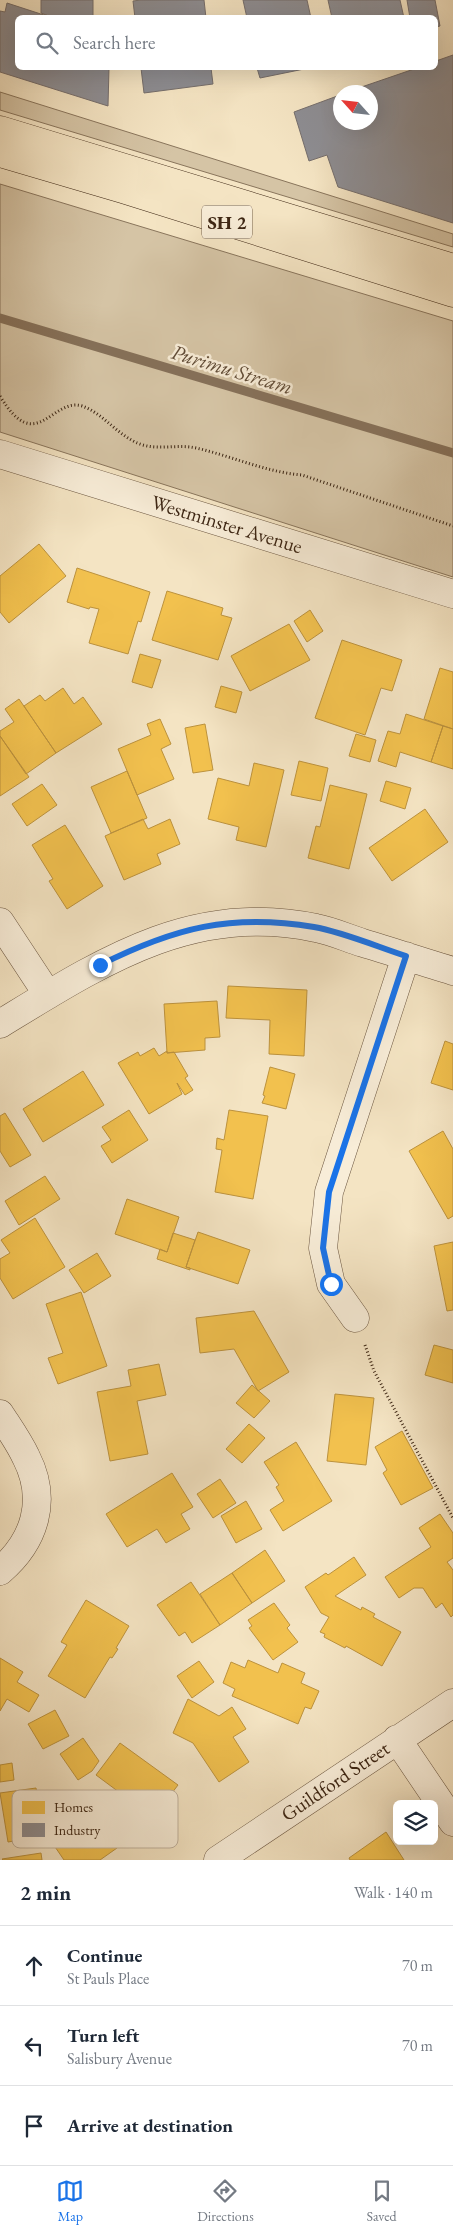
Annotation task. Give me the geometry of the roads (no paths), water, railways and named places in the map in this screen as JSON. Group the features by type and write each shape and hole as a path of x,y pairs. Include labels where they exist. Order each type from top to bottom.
{"highway":[{"name":"SH 2","path":"0,130 453,268"},
{"name":"SH 2","path":"0,153 123,189 453,293"}],"street":[{"name":"Westminster Avenue","path":"0,454 453,594"},
{"path":"0,922 48,995"},
{"path":"0,1024 135,947 170,934 200,926 229,922 273,922 316,928 453,971"},
{"path":"356,1318 331,1284 323,1248 329,1192 406,956"},
{"path":"0,1414 27,1458 36,1483 37,1511 28,1539 15,1558 0,1572"},
{"name":"Guildford Street","path":"218,1860 453,1703"},
{"path":"397,1739 453,1822"}],"waterway":[{"name":"Purimu Stream","path":"0,318 453,453"}]}
